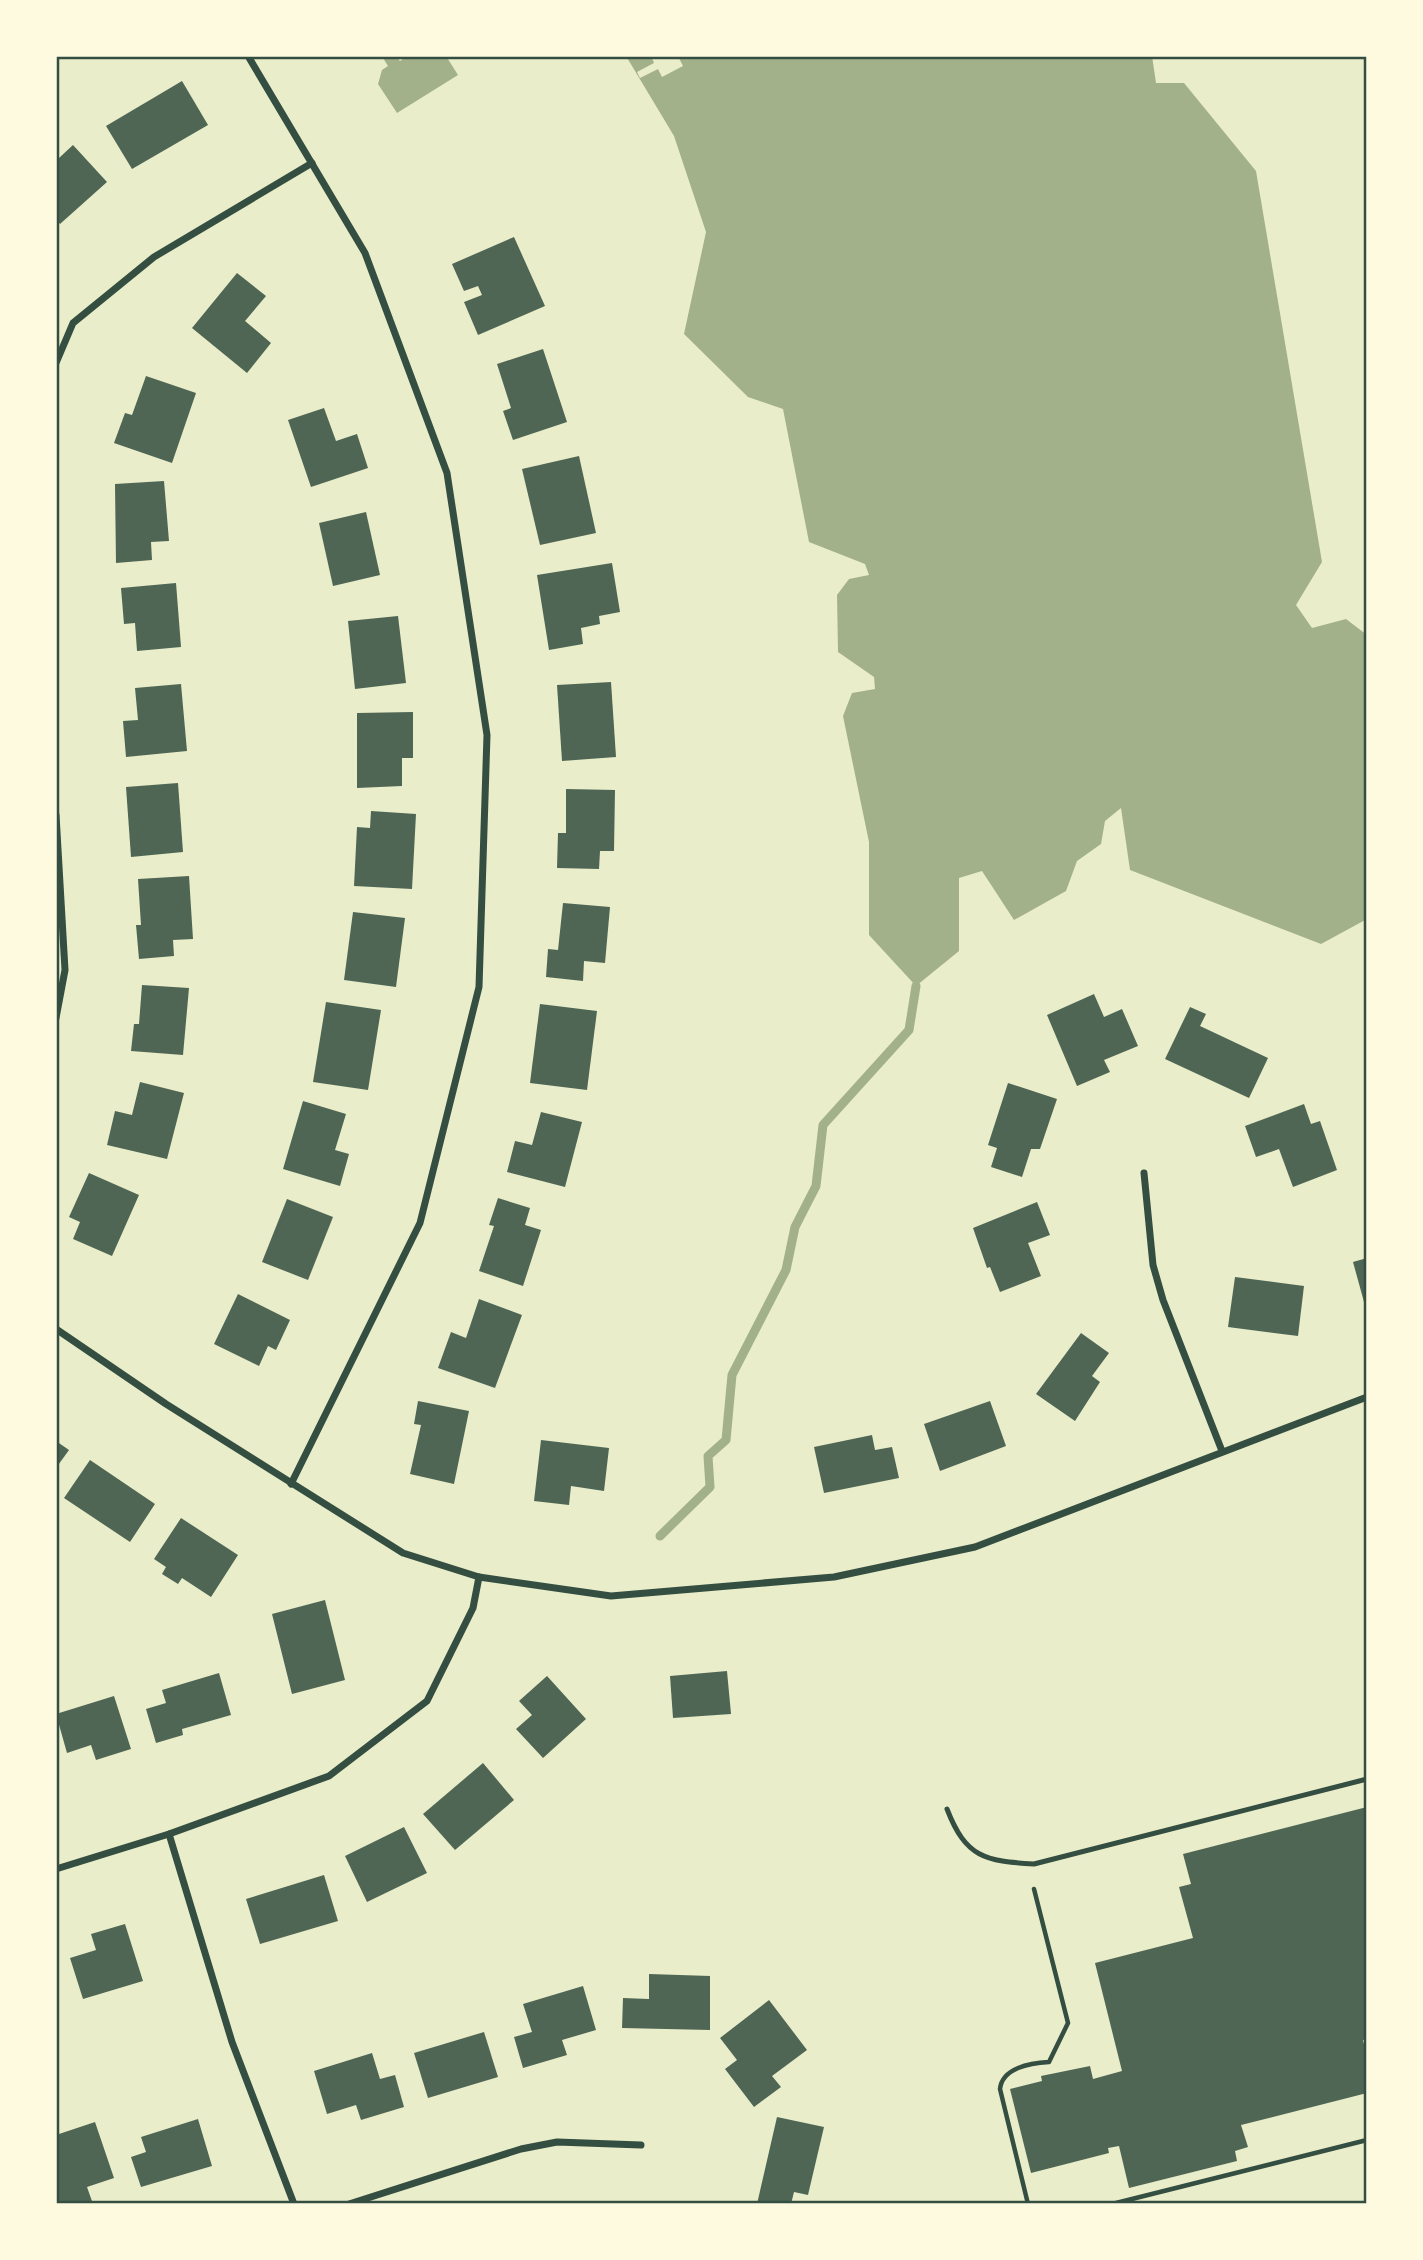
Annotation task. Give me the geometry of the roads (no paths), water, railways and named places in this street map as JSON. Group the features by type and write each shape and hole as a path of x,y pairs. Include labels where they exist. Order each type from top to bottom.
{"street":[{"path":"248,56 365,253 447,473 487,735 479,987 420,1223 291,1485"},
{"path":"56,363 73,323 153,257 312,163"},
{"path":"56,815 65,970 56,1018"},
{"path":"1144,1173 1153,1265 1168,1312 1222,1451"},
{"path":"56,1329 291,1485 403,1553 479,1577 611,1596 778,1583 883,1569 975,1547 1023,1531 1222,1451 1367,1397"},
{"path":"56,1869 169,1834 329,1776 427,1701 473,1608 479,1577"},
{"path":"169,1834 232,2042 294,2204"},
{"path":"349,2204 521,2149 557,2142 640,2145"}],"lane":[{"path":"947,1810 957,1835 970,1848 1003,1862 1034,1864 1367,1779"}],"waterway":[{"path":"660,1536 710,1487 708,1456 726,1440 732,1375 786,1270 795,1227 816,1186 823,1125 909,1030 916,986"}]}
